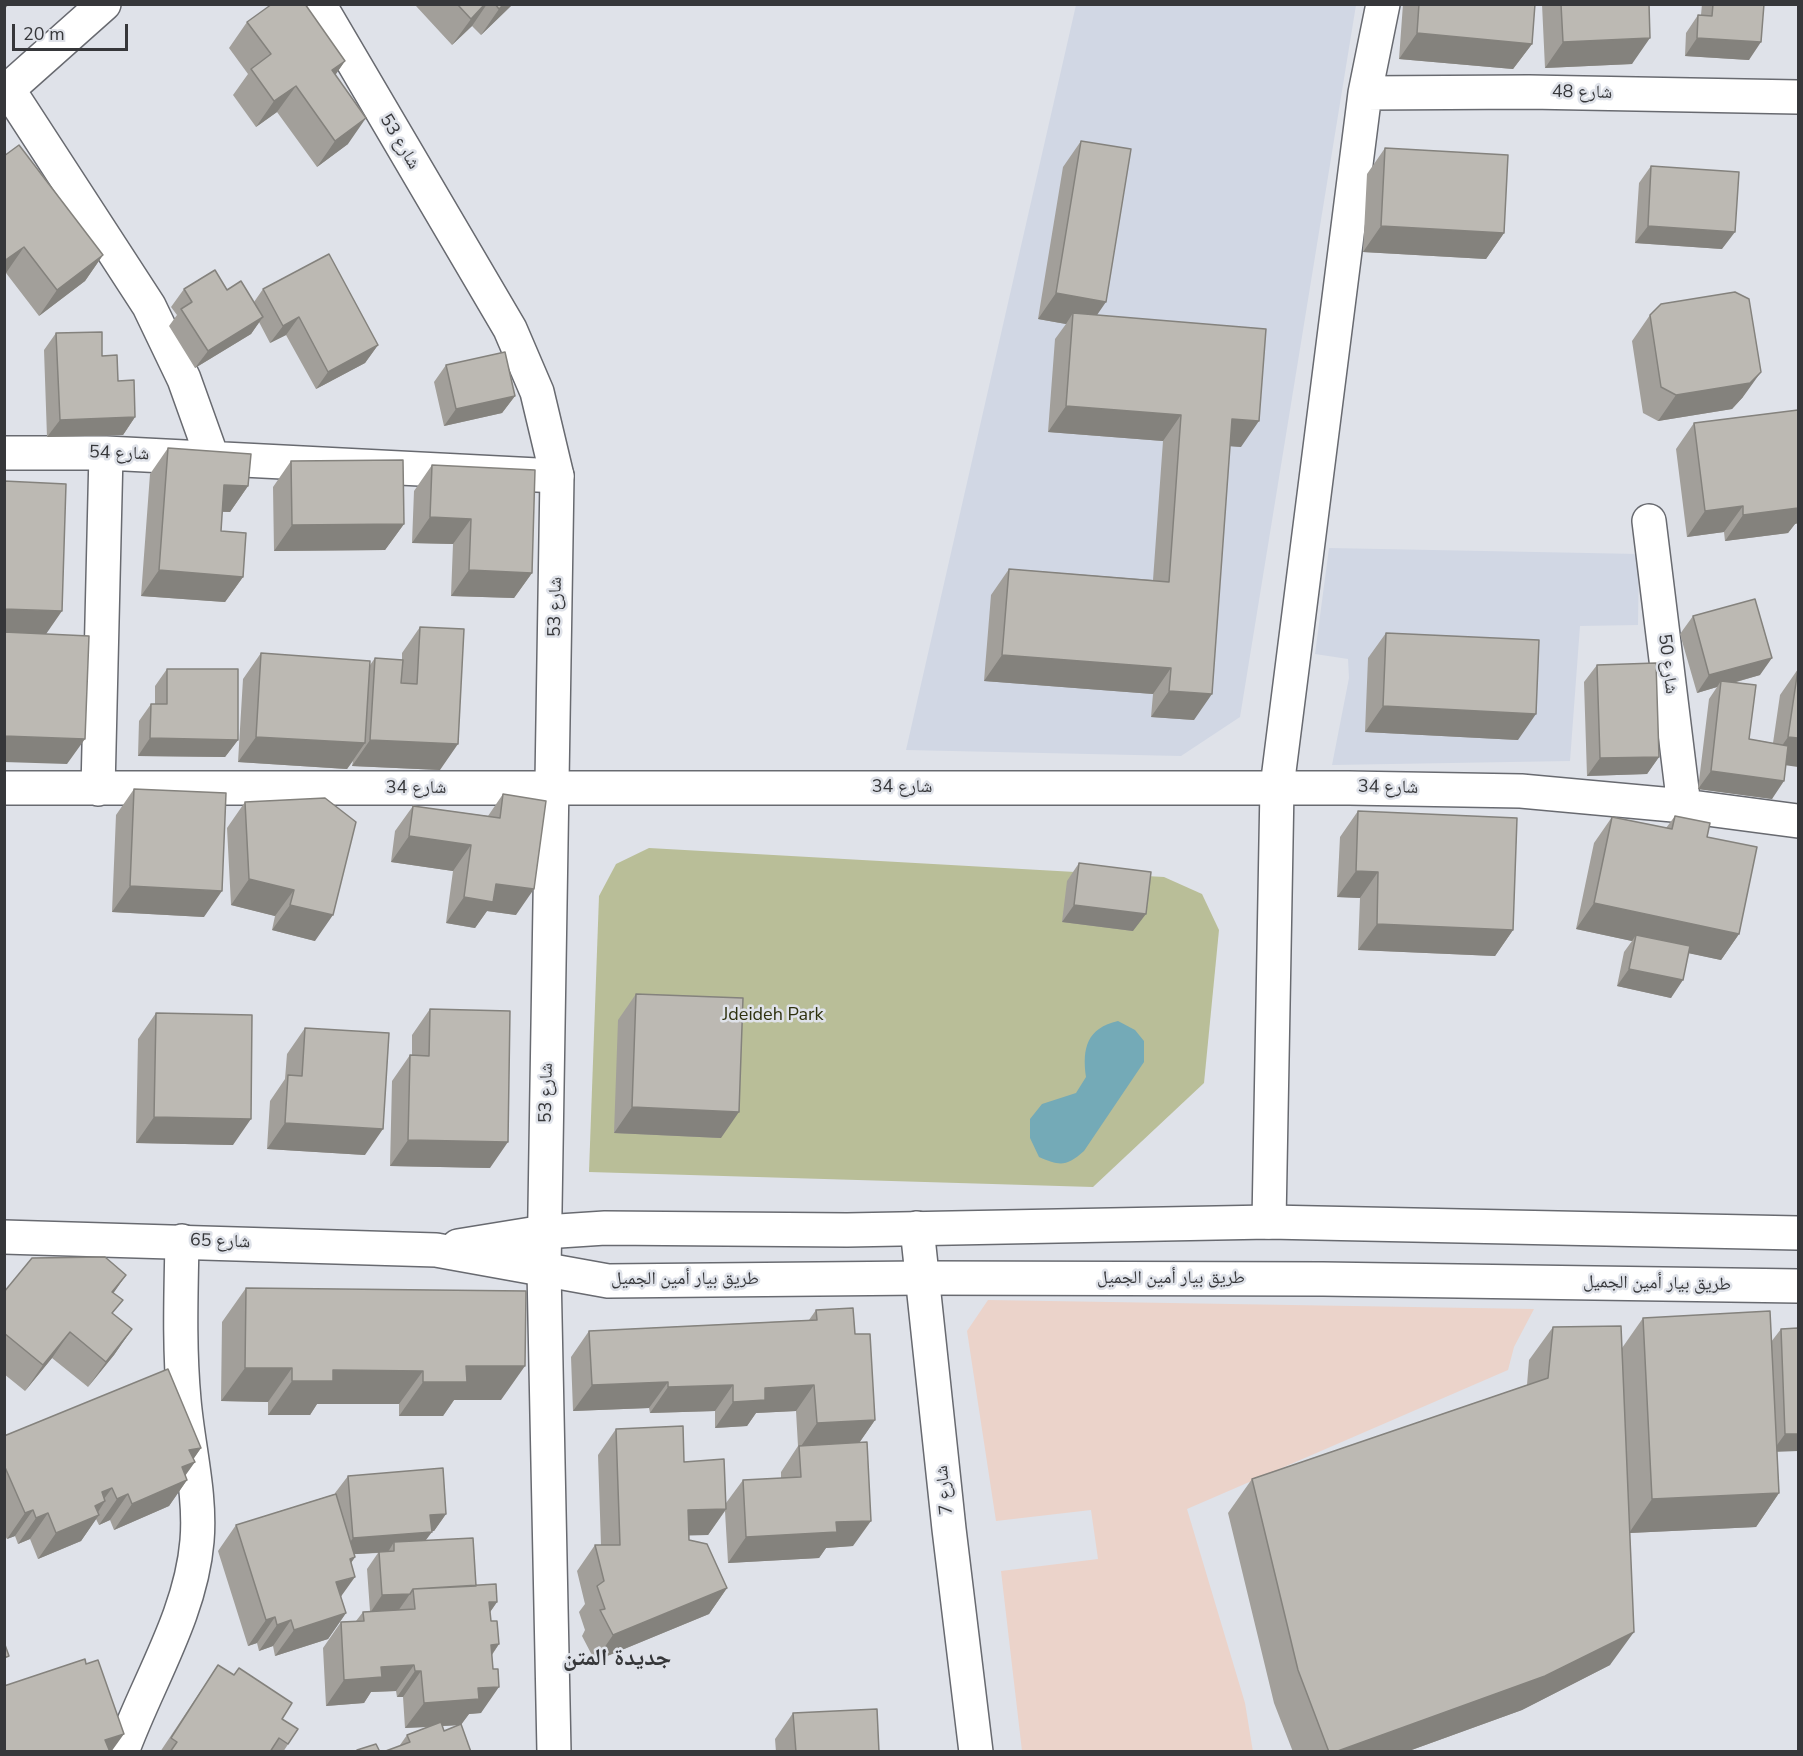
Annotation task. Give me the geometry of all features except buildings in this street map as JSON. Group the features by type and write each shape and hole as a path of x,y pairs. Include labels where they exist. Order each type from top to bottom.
{"street":[{"path":"104,4 6,91 149,306 184,379 213,460"},
{"name":"شارع 53","path":"320,4 510,329 537,392 557,476 554,789 544,1232 554,1752"},
{"path":"1269,1222 1277,787 1365,93 1383,4"},
{"name":"شارع 48","path":"1365,93 1529,92 1798,97"},
{"name":"شارع 54","path":"4,453 106,453 557,476"},
{"path":"98,789 106,453"},
{"name":"شارع 50","path":"1649,521 1684,806"},
{"name":"شارع 34","path":"4,788 1277,787 1521,791 1684,806 1798,821"},
{"path":"544,1232 605,1228 847,1230 1269,1222 1798,1233"},
{"name":"شارع 7","path":"917,1228 976,1752"},
{"name":"شارع 65","path":"436,1250 544,1232"},
{"name":"شارع 65","path":"4,1237 436,1250 544,1270"},
{"path":"122,1752 172,1633 190,1578 197,1542 194,1471 179,1336 182,1241"},
{"name":"طريق بيار أمين الجميل","path":"544,1270 608,1281 922,1278 1311,1279 1798,1286"}],"shaded area":[{"path":"1076,5 1356,5 1240,717 1181,756 906,750"},
{"path":"1329,548 1639,554 1638,625 1580,626 1570,761 1332,765 1349,678 1348,659 1315,654"},
{"path":"988,1300 1534,1309 1514,1347 1508,1370 1187,1509 1245,1703 1253,1752 1022,1751 1001,1571 1098,1559 1091,1510 996,1521 967,1331"}],"green space":[{"name":"Jdeideh Park","path":"649,848 1164,877 1202,894 1219,930 1204,1083 1093,1187 589,1172 599,896 616,864"}],"water":[{"path":"1118,1021 1135,1030 1144,1041 1144,1062 1084,1151 1072,1160 1063,1163 1039,1157 1030,1138 1030,1119 1042,1104 1076,1093 1086,1077 1086,1048 1093,1034 1108,1024"}],"district":[{"name":"جديدة المتن","path":"617,1659"}]}
